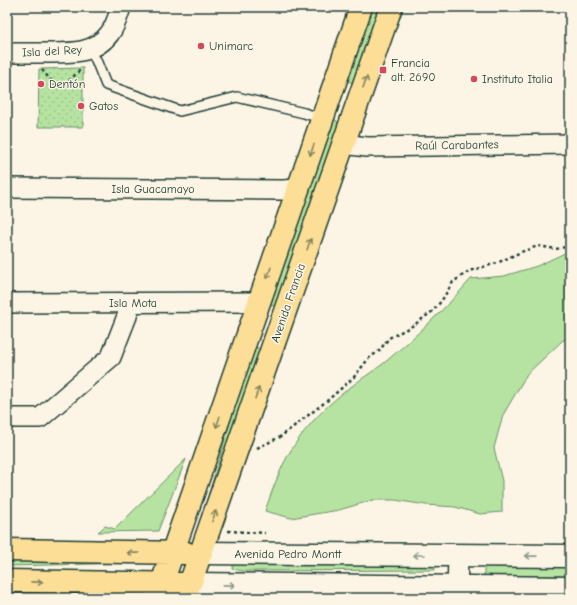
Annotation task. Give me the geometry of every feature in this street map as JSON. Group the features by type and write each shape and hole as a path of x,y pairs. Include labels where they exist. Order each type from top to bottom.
{"main road":[{"path":"159,591 361,7"},
{"name":"Avenida Francia","path":"188,591 391,7"},
{"path":"325,111 355,110"},
{"path":"256,312 279,328"},
{"name":"Avenida Pedro Montt","path":"7,550 172,553 570,556"},
{"path":"7,581 159,591 319,589 457,593 570,588"}],"street":[{"name":"Isla del Rey","path":"7,53 74,53 87,58 116,25 121,7"},
{"name":"Raúl Carabantes","path":"343,144 367,147 570,144"},
{"name":"Isla Guacamayo","path":"7,188 298,189"},
{"name":"Isla Mota","path":"7,303 130,303 256,312"},
{"path":"7,418 40,418 111,357 127,316 130,303"},
{"path":"457,593 458,555"}],"lane":[{"path":"87,58 96,60 106,85 180,111 237,98 304,113 325,111"}],"path":[{"path":"39,67 56,86 65,85 87,58"},
{"path":"253,450 280,437 328,400 354,377 369,358 379,351 389,338 414,325 433,311 453,282 469,271 497,263 538,246 556,249 570,246"}],"green space":[{"path":"371,7 381,7 355,83 346,81"},
{"path":"83,68 83,127 38,127 39,69"},
{"path":"336,120 339,125 276,306 271,305 270,302 332,121"},
{"path":"570,252 570,337 562,341 527,374 503,415 494,448 502,481 502,512 480,514 455,507 426,505 395,500 373,500 339,510 291,518 265,511 277,478 285,462 299,438 312,422 343,393 384,363 407,343 440,312 471,279 504,276 537,266"},
{"path":"253,346 262,350 198,529 239,392"},
{"path":"186,459 158,531 98,532 105,526 115,529"},
{"path":"7,557 134,563 7,566"},
{"path":"435,562 435,570 243,571 232,569 234,563"},
{"path":"570,565 570,576 484,576 484,566"},
{"path":"29,587 141,592 141,598 36,598"}],"place":[{"name":"Unimarc","path":"201,46"},
{"name":"Francia alt. 2690","path":"383,70"},
{"name":"Instituto Italia","path":"474,79"},
{"name":"Dentón","path":"41,84"},
{"name":"Gatos","path":"81,106"}]}
